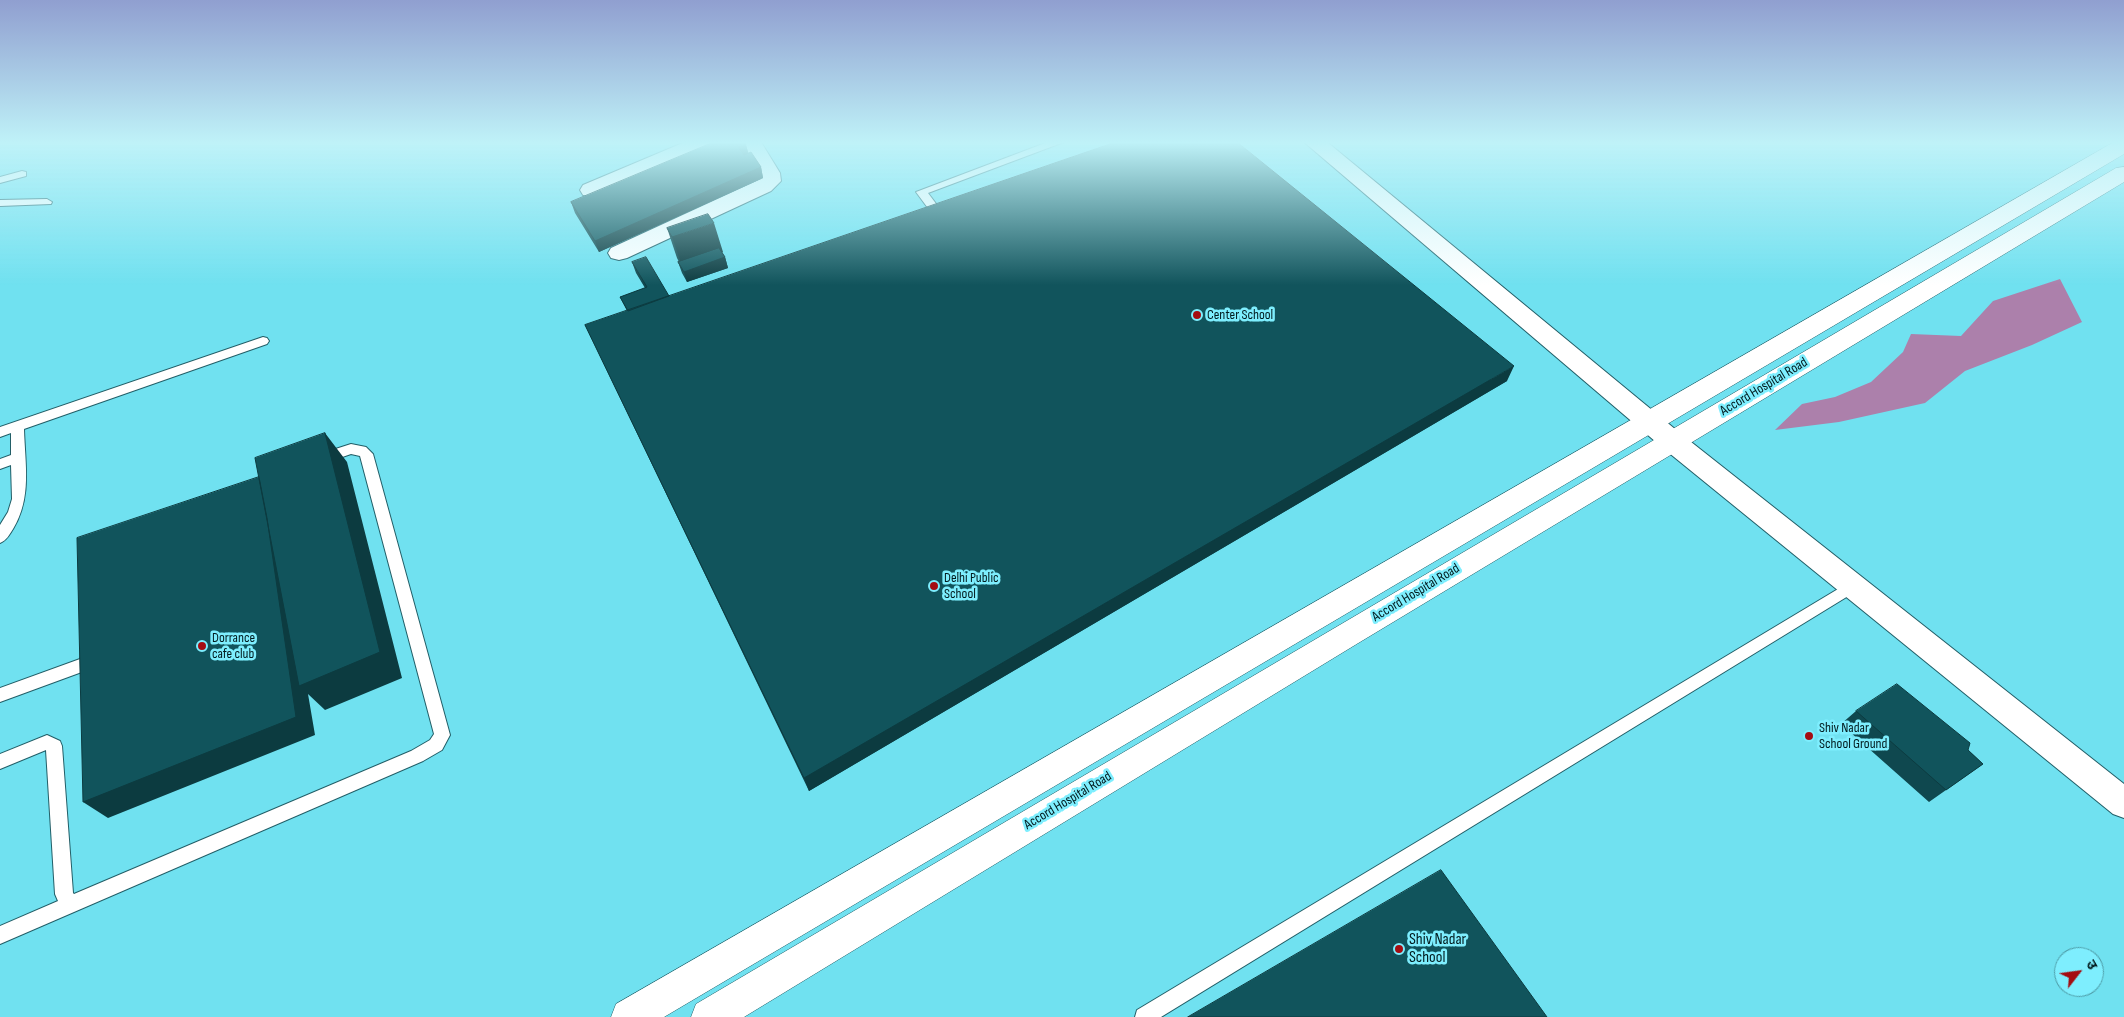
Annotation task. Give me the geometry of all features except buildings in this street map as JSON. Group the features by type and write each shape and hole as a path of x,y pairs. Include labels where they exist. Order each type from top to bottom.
{"street":[{"path":"619,253 759,189"},
{"path":"1371,189 1672,442 2124,802"},
{"path":"629,1017 1650,422 2063,189"},
{"name":"Accord Hospital Road","path":"709,1017 1672,442 2070,189"}],"lane":[{"path":"928,189 921,192 950,229"},
{"path":"0,203 47,202"},
{"path":"0,432 263,341"},
{"path":"0,537 18,506 17,426"},
{"path":"0,935 72,902 79,901 417,756 429,750 442,735 366,454 361,449 353,447 308,464"},
{"path":"0,464 18,458"},
{"path":"1144,1017 1854,586"},
{"path":"0,695 85,664 89,660 88,640"},
{"path":"0,762 48,742 54,746 64,894 67,900 72,902"}],"shaded area":[{"path":"2060,279 2082,322 2032,345 1965,371 1925,403 1839,422 1775,430 1802,404 1835,397 1871,382 1903,352 1911,334 1961,336 1993,301"}],"place":[{"name":"Center School","path":"1197,315"},
{"name":"Delhi Public School","path":"934,586"},
{"name":"Dorrance cafe club","path":"202,646"},
{"name":"Shiv Nadar School Ground","path":"1809,736"},
{"name":"Shiv Nadar School","path":"1399,949"}]}
